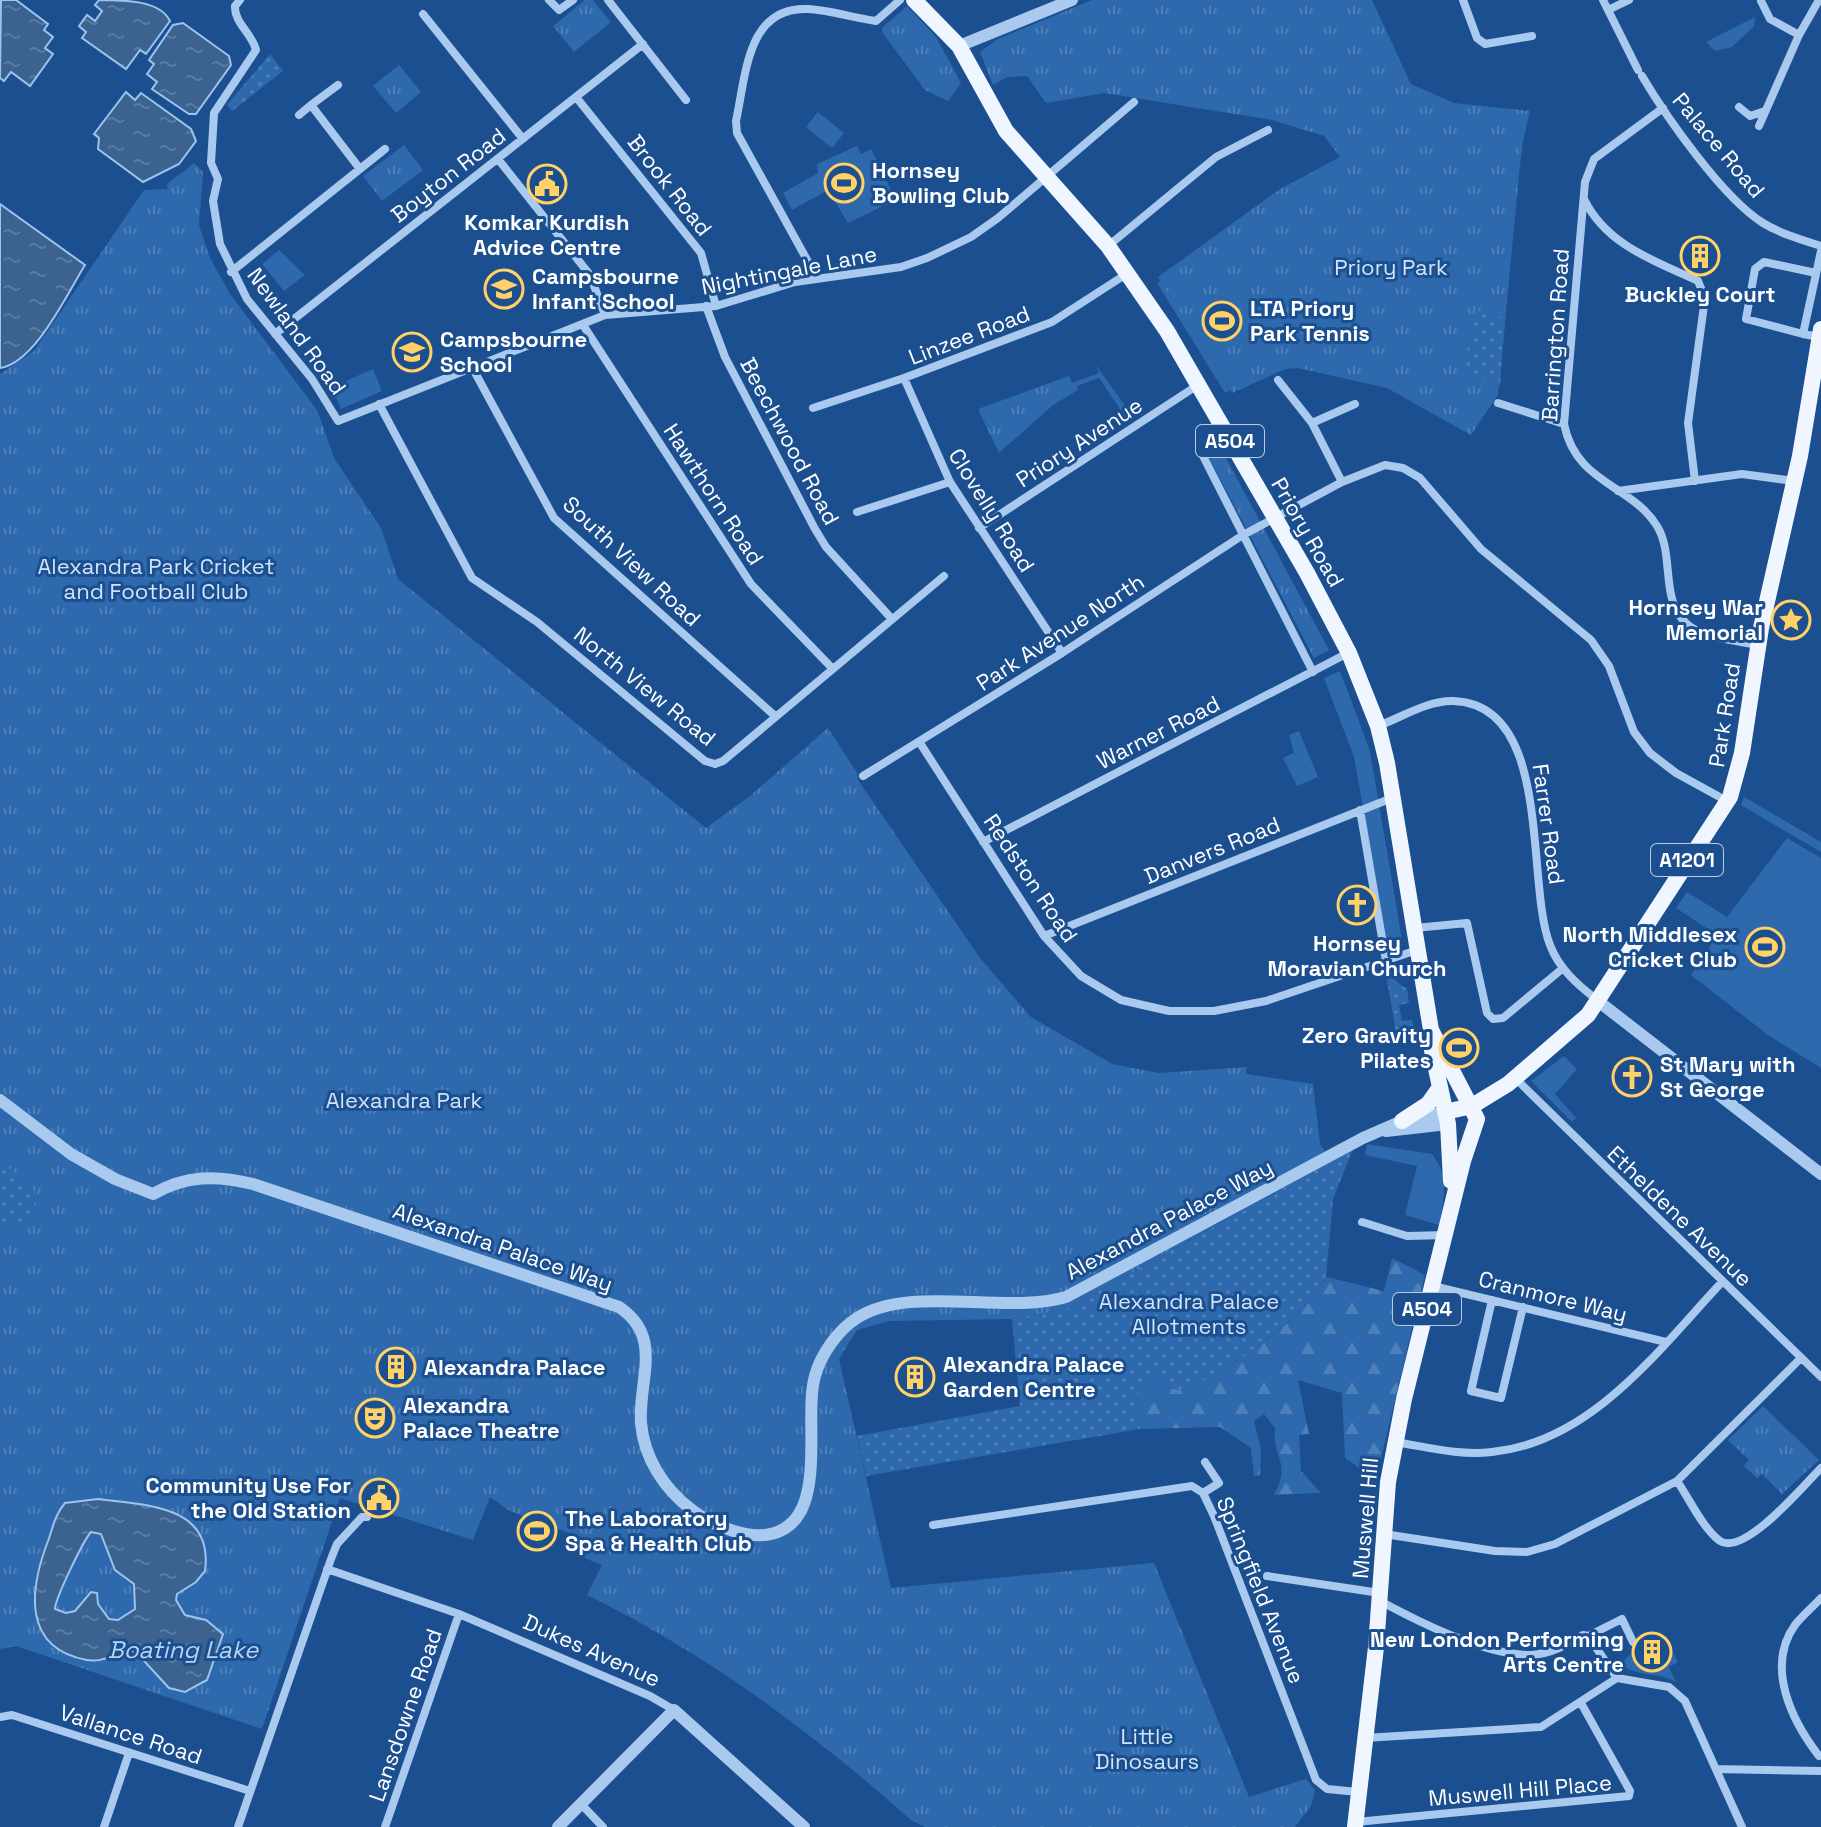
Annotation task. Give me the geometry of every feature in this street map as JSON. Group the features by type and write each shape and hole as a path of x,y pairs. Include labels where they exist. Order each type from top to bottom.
{"main road":[{"name":"A504","path":"914,0 959,46"},
{"name":"Priory Road","path":"959,46 1006,131 1108,246 1128,273 1275,517 1349,653 1378,726 1393,798 1431,1030 1448,1067 1462,1115"},
{"name":"Park Road","path":"1462,1115 1505,1092 1574,1028 1598,1001 1727,801 1742,753 1758,645 1795,481 1814,333"},
{"name":"Muswell Hill","path":"1356,1825 1394,1442 1450,1218 1462,1115 1440,1087 1431,1030"},
{"path":"1448,1067 1472,1086 1511,1086"},
{"path":"1402,1121 1428,1104 1440,1087"},
{"name":"Muswell Hill","path":"1450,1218 1452,1163 1462,1115"}],"street":[{"name":"Newland Road","path":"240,0 235,6 235,17 251,36 256,50 214,113 211,163 218,179 213,201 220,244 231,272 312,379 338,421"},
{"path":"549,0 559,10 573,0"},
{"path":"608,0 686,100"},
{"path":"817,278 737,133 736,121 757,36 768,19 789,9 811,9 876,21 900,0"},
{"path":"959,46 1072,0"},
{"path":"1463,0 1477,38 1485,44 1532,36"},
{"name":"Palace Road","path":"1603,0 1640,73 1663,108 1744,208 1782,233 1821,249"},
{"path":"1608,10 1629,0"},
{"path":"1759,126 1799,35 1819,0"},
{"path":"1761,1 1770,19 1799,35"},
{"path":"423,14 523,139"},
{"name":"Boyton Road","path":"275,334 643,44"},
{"path":"299,115 338,85"},
{"name":"Brook Road","path":"576,97 701,253 716,306"},
{"name":"Nightingale Lane","path":"338,421 605,315 716,306 817,278 901,267 927,258 971,237 1134,102"},
{"path":"311,105 360,169"},
{"path":"1739,107 1750,116 1766,111"},
{"name":"Barrington Road","path":"1663,108 1594,159 1582,196 1564,424 1569,440 1589,469 1605,485 1640,506 1657,526 1664,541 1675,608 1682,620 1702,633 1758,645"},
{"path":"1108,246 1216,157 1268,130"},
{"path":"231,272 385,149"},
{"path":"498,159 590,275 605,315"},
{"path":"1582,196 1595,220 1632,250 1698,281 1702,287 1705,298 1688,423 1695,481"},
{"path":"1581,224 1588,219 1595,220"},
{"path":"1816,273 1764,262 1755,269 1746,319 1814,333 1816,273 1821,249"},
{"name":"Linzee Road","path":"813,408 904,378 1052,322 1128,273"},
{"name":"Beechwood Road","path":"706,306 725,357 815,529 826,547 891,618"},
{"name":"Hawthorn Road","path":"583,325 751,584 832,668"},
{"name":"South View Road","path":"472,367 554,518 775,716"},
{"name":"Clovelly Road","path":"904,378 950,482 1062,653"},
{"path":"1278,380 1312,423 1342,482"},
{"name":"Priory Avenue","path":"979,528 1198,385"},
{"path":"1498,403 1564,424"},
{"name":"North View Road","path":"379,404 472,578 537,622 705,761 715,764 723,761 944,576"},
{"path":"1312,423 1355,404"},
{"path":"1202,454 1313,672"},
{"name":"Park Avenue North","path":"863,776 1062,653 1243,535 1342,482 1385,465 1403,468 1420,478 1481,549 1591,640 1609,666 1629,720 1642,744 1658,760 1727,801"},
{"path":"1618,491 1753,473 1795,481"},
{"path":"857,512 950,482"},
{"path":"1640,506 1639,496 1646,489"},
{"name":"Warner Road","path":"983,842 1349,653"},
{"name":"Farrer Road","path":"1378,726 1453,701 1482,710 1505,729 1523,765 1546,930 1562,969 1598,1001"},
{"name":"Redston Road","path":"920,743 1044,936 1081,976 1121,1000 1169,1011 1214,1011 1266,1001 1417,950"},
{"name":"Danvers Road","path":"1044,936 1393,798"},
{"path":"1360,810 1386,961"},
{"path":"1414,928 1467,923 1487,1013 1493,1019 1503,1018 1562,969"},
{"path":"1598,1001 1821,1174"},
{"name":"Etheldene Avenue","path":"1511,1086 1821,1377"},
{"name":"Alexandra Palace Way","path":"0,1100 71,1154 115,1179 153,1194 179,1181 204,1177 253,1184 619,1307 637,1324 645,1338 648,1352 641,1421 655,1468 671,1491 696,1513 736,1532 759,1535 787,1527 803,1509 809,1482 815,1375 832,1343 858,1318 900,1304 1031,1303 1066,1297 1341,1149 1402,1121 1462,1115"},
{"name":"Alexandra Palace Way","path":"1383,1131 1462,1115"},
{"path":"1362,1222 1407,1236 1446,1235"},
{"path":"1394,1442 1458,1453 1493,1452 1529,1445 1578,1421 1621,1389 1722,1282"},
{"name":"Cranmore Way","path":"1433,1286 1666,1342"},
{"path":"1492,1300 1471,1391 1501,1398 1523,1307"},
{"path":"1384,1534 1495,1551 1527,1552 1555,1544 1677,1481 1801,1358"},
{"path":"1203,1493 1219,1483 1205,1462"},
{"path":"1677,1481 1712,1531 1721,1541 1730,1544 1743,1540 1765,1523 1821,1468"},
{"name":"Springfield Avenue","path":"933,1525 1182,1485 1192,1486 1203,1493 1316,1780 1327,1789 1358,1792"},
{"path":"238,1827 337,1544 362,1517 367,1517"},
{"name":"Dukes Avenue","path":"327,1569 459,1614 650,1696 674,1710 804,1827"},
{"path":"1267,1576 1380,1597 1434,1629 1505,1651 1531,1655 1554,1651 1622,1619 1633,1642"},
{"path":"1808,1768 1820,1755 1792,1714 1782,1678 1783,1652 1794,1626 1821,1598"},
{"name":"Lansdowne Road","path":"385,1827 459,1614"},
{"path":"1588,1636 1617,1678"},
{"path":"1365,1738 1532,1729 1581,1703 1617,1678 1669,1687 1685,1701 1742,1827"},
{"name":"Muswell Hill Place","path":"1356,1825 1629,1796 1630,1791 1581,1703"},
{"path":"558,1827 674,1710"},
{"name":"Vallance Road","path":"0,1717 12,1715 250,1791"},
{"path":"104,1827 129,1753"},
{"path":"1716,1769 1808,1768 1821,1771"},
{"path":"581,1804 603,1827"}],"green space":[{"path":"585,0 593,0 611,22 574,52 553,26"},
{"name":"Priory Park","path":"1092,0 1372,0 1411,84 1454,103 1530,111 1522,145 1498,395 1471,435 1387,388 1298,368 1285,369 1232,393 1158,277 1280,189 1340,157 1324,136 1272,120 1104,93 1046,103 1027,76 1007,77 993,85 980,52 998,39"},
{"path":"907,6 936,37 961,83 948,101 925,90 882,32 882,28"},
{"path":"1755,17 1754,26 1732,47 1715,51 1706,42"},
{"path":"270,54 283,71 232,111 227,105"},
{"path":"399,65 421,92 396,113 373,86"},
{"path":"818,112 844,133 832,148 806,127"},
{"path":"404,145 423,170 382,201 363,176"},
{"name":"Hornsey Bowling Club","path":"857,146 861,154 871,149 896,200 848,223 828,190 792,210 783,193 818,173 817,164"},
{"name":"Alexandra Park","path":"194,163 203,172 199,225 210,258 230,294 317,410 334,458 381,528 398,579 706,828 750,796 828,728 857,773 858,780 980,958 1031,1017 1112,1064 1159,1073 1247,1067 1246,1074 1313,1084 1320,1144 1331,1161 1067,1309 1012,1319 889,1321 857,1330 839,1359 891,1588 1154,1563 1249,1797 1306,1779 1315,1790 1311,1806 1295,1827 925,1827 911,1820 796,1725 716,1668 587,1595 602,1565 577,1555 583,1538 510,1511 490,1497 473,1540 340,1498 262,1729 16,1646 0,1649 0,374 34,351 144,190 169,189 166,185"},
{"path":"279,250 305,275 284,291 262,264"},
{"path":"1161,281 1230,390 1225,393 1157,283"},
{"path":"1475,310 1505,318 1500,386 1466,371"},
{"path":"1096,365 1132,416 1127,419 1099,378 1077,386 1078,390 1053,405 999,453 978,409 1069,376 1072,383 1099,373"},
{"path":"373,369 382,391 341,409 332,387"},
{"path":"1218,443 1329,650 1314,658 1205,450"},
{"path":"1340,671 1370,751 1403,946 1388,948 1354,757 1324,678"},
{"path":"1299,731 1318,777 1297,786 1283,758 1294,753 1289,735"},
{"path":"1744,797 1821,842 1821,852 1741,805"},
{"name":"North Middlesex Cricket Club","path":"1787,838 1821,858 1821,1068 1768,1035 1691,975 1717,935 1676,908 1687,892 1727,917"},
{"path":"1386,974 1407,989 1409,1003 1399,1005 1402,1021 1412,1020 1414,1030 1396,1033"},
{"path":"1564,1056 1577,1069 1555,1094 1576,1118 1572,1122 1531,1081"},
{"path":"1367,1144 1432,1154 1443,1179 1444,1197 1439,1225 1405,1215 1417,1166 1365,1155"},
{"name":"Alexandra Palace Allotments","path":"1353,1149 1333,1199 1326,1277 1302,1312 1241,1358 1185,1391 1167,1387 1155,1375 1136,1384 1140,1429 866,1476 857,1436 1020,1406 1012,1319 1067,1309"},
{"path":"0,1159 34,1190 37,1212 26,1223 0,1223"},
{"path":"1392,1258 1425,1275 1376,1479 1345,1458 1342,1393 1298,1380 1309,1434 1299,1435 1301,1471 1321,1493 1274,1495 1281,1467 1275,1428 1264,1414 1254,1421 1261,1449 1260,1476 1254,1476 1251,1448 1220,1427 1140,1429 1136,1384 1155,1375 1167,1387 1185,1391 1241,1358 1302,1312 1326,1277 1384,1291"},
{"path":"1763,1406 1819,1460 1782,1494 1762,1474 1757,1478 1744,1466 1749,1460 1728,1440"},
{"path":"1672,1651 1678,1662 1669,1667 1676,1682 1633,1671 1621,1663 1633,1652 1641,1667"}],"water":[{"path":"1,0 16,0 48,24 44,30 53,37 45,48 53,54 30,86 11,72 4,81 0,78"},
{"path":"99,0 149,5 165,14 170,21 146,54 140,50 126,69 82,38 86,32 79,26 87,15 95,21 102,11 95,5"},
{"path":"183,23 229,56 231,65 196,114 189,114 152,89 157,82 147,74 154,64 149,60 173,25"},
{"path":"126,92 135,100 141,93 191,129 196,141 179,164 143,182 98,149 99,138 94,134"},
{"path":"0,204 85,265 38,341 26,354 0,368"},
{"name":"Boating Lake","path":"98,1499 155,1507 173,1512 188,1521 199,1533 205,1549 205,1571 196,1582 177,1594 176,1600 185,1615 206,1620 223,1634 207,1680 185,1692 169,1688 135,1651 87,1660 66,1653 51,1643 41,1629 35,1596 42,1559 56,1517 65,1503","holes":["91,1532 101,1534 115,1570 134,1584 135,1609 118,1620 109,1619 98,1604 97,1593 91,1592 75,1611 66,1613 55,1609 87,1537"]}],"place":[{"name":"Hornsey Bowling Club","path":"844,183"},
{"name":"Komkar Kurdish Advice Centre","path":"547,184"},
{"name":"Buckley Court","path":"1700,256"},
{"name":"Campsbourne Infant School","path":"504,289"},
{"name":"LTA Priory Park Tennis","path":"1222,321"},
{"name":"Campsbourne School","path":"412,352"},
{"name":"Hornsey War Memorial","path":"1791,620"},
{"name":"Hornsey Moravian Church","path":"1357,905"},
{"name":"North Middlesex Cricket Club","path":"1765,947"},
{"name":"Zero Gravity Pilates","path":"1459,1048"},
{"name":"St Mary with St George","path":"1632,1077"},
{"name":"Alexandra Palace","path":"396,1367"},
{"name":"Alexandra Palace Garden Centre","path":"915,1377"},
{"name":"Alexandra Palace Theatre","path":"375,1418"},
{"name":"Community Use For the Old Station","path":"379,1498"},
{"name":"The Laboratory Spa & Health Club","path":"537,1531"},
{"name":"New London Performing Arts Centre","path":"1652,1652"}],"park label":[{"name":"Alexandra Park Cricket and Football Club","path":"156,578"},
{"name":"Little Dinosaurs","path":"1147,1748"}]}
